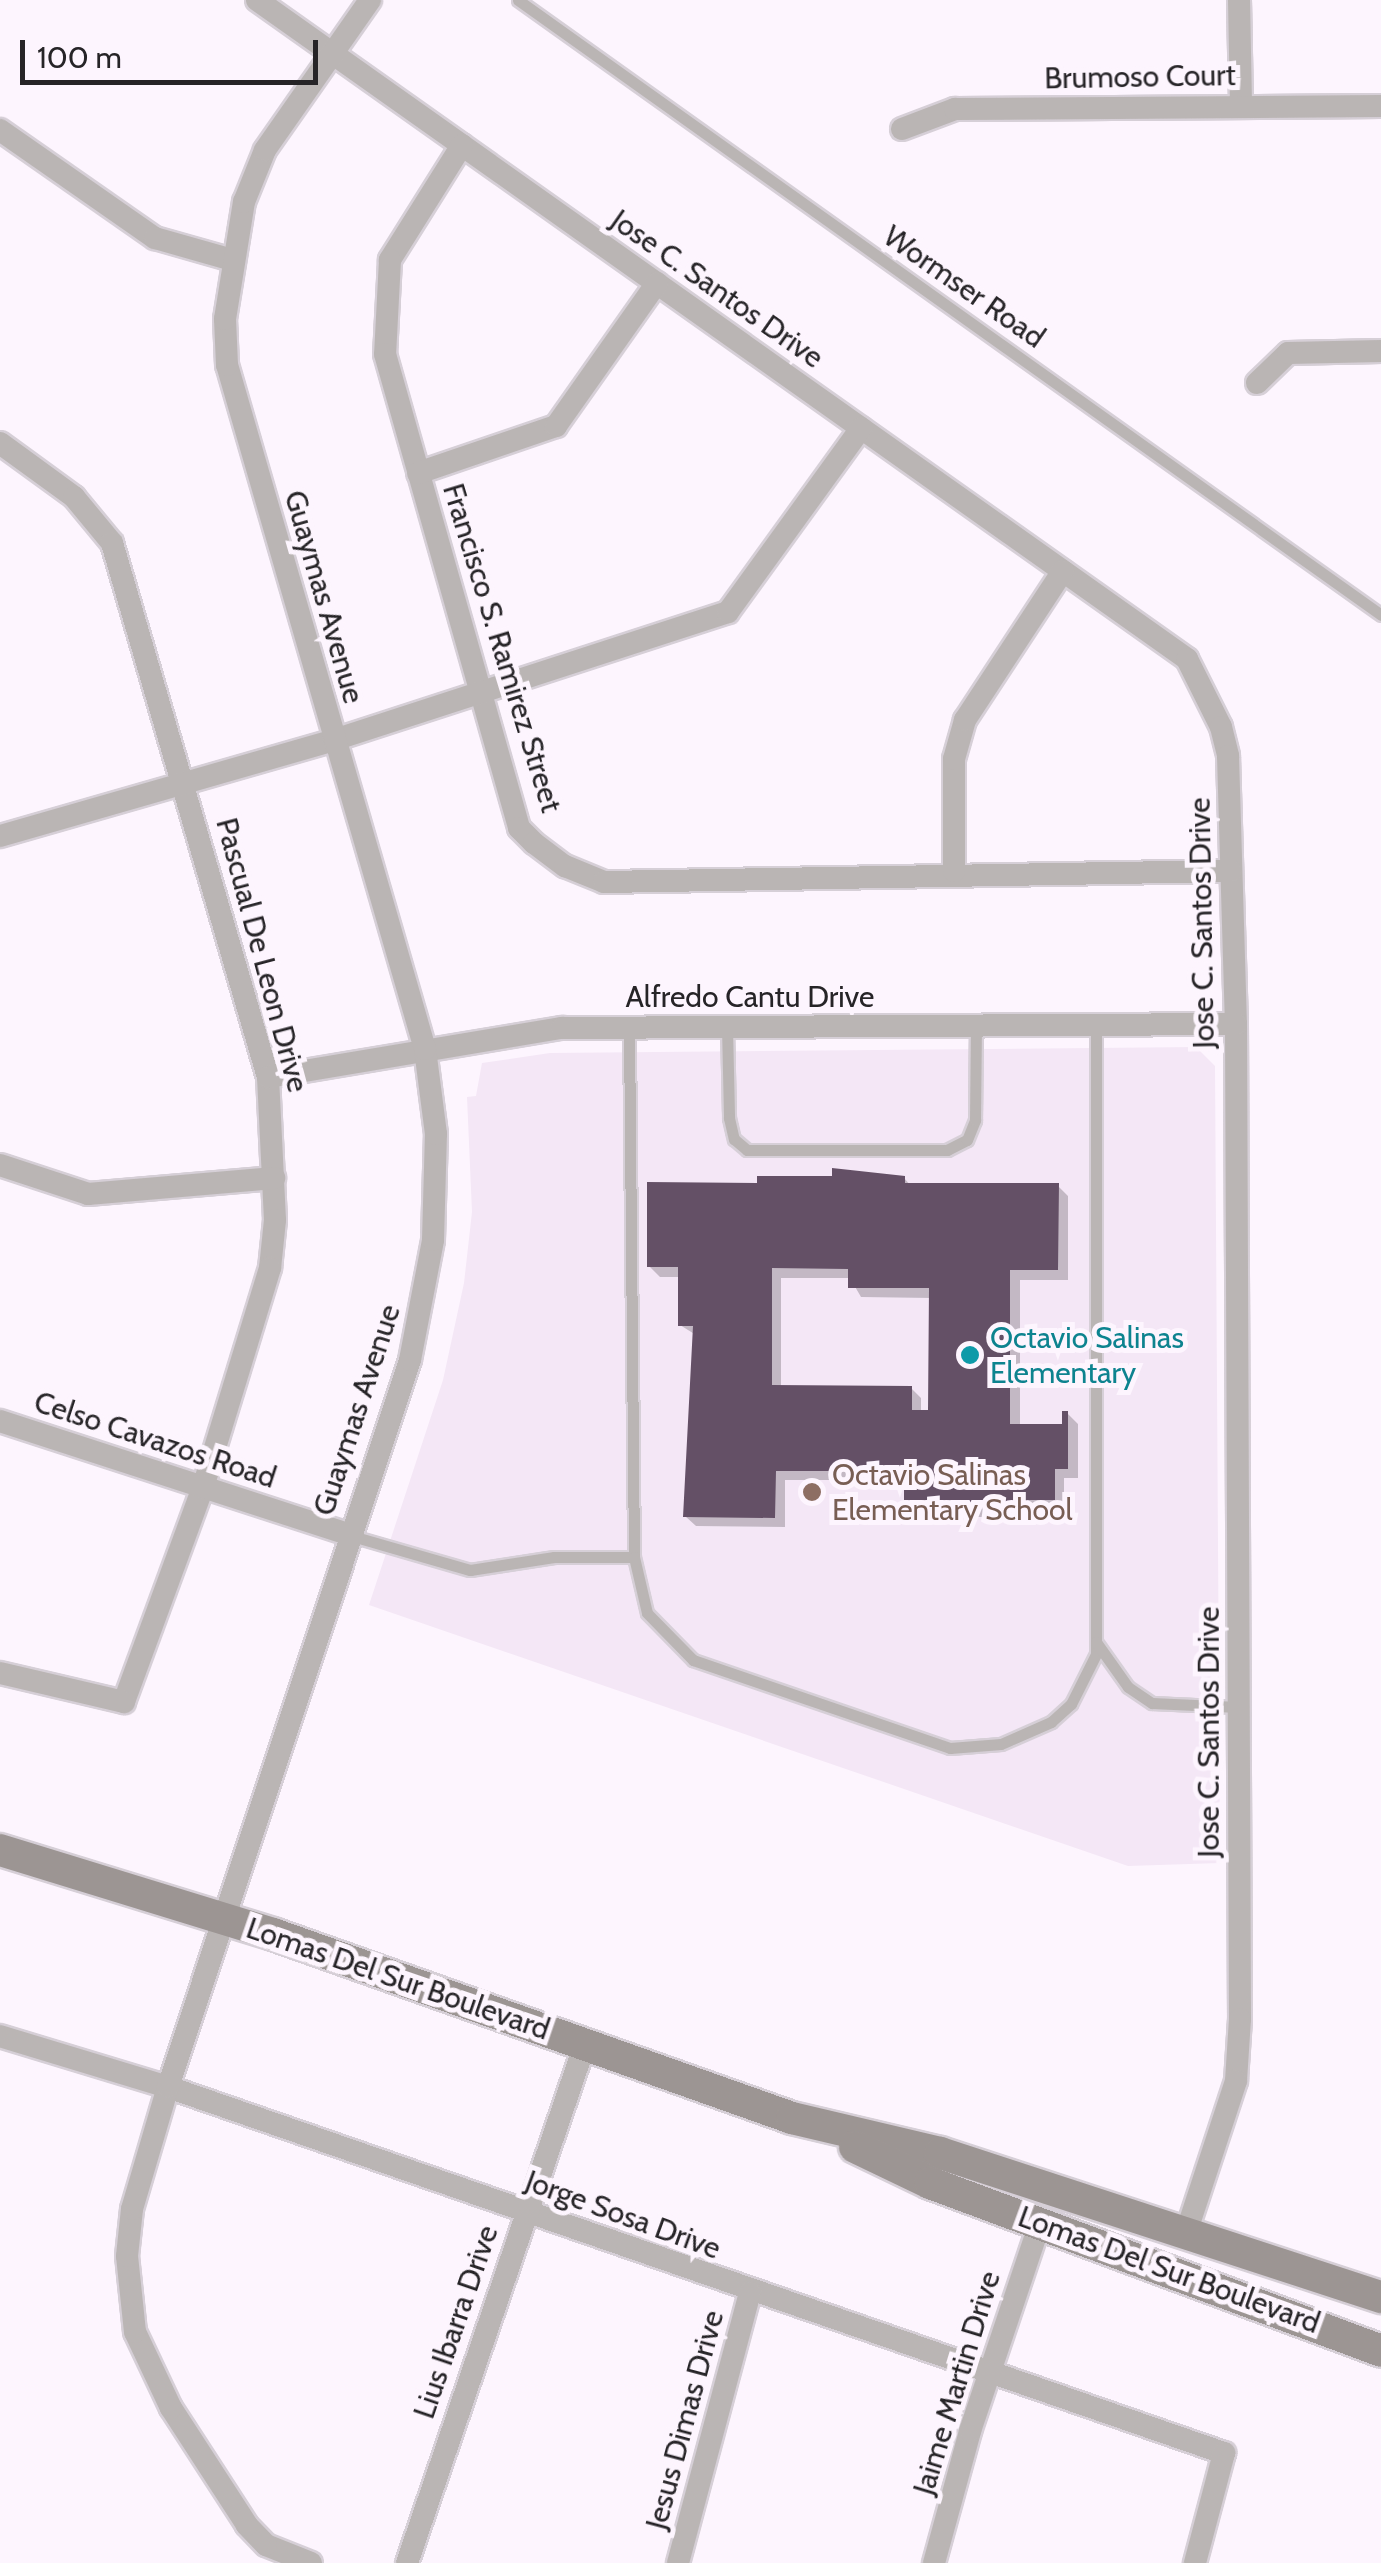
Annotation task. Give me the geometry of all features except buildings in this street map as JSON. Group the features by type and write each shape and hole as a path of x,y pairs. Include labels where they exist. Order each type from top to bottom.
{"main road":[{"name":"Lomas Del Sur Boulevard","path":"0,1850 224,1919 792,2118 930,2183 1381,2352"},
{"name":"Lomas Del Sur Boulevard","path":"792,2118 940,2153 1381,2297"},
{"path":"930,2183 977,2184 1161,2249 1176,2248 1185,2236"}],"street":[{"name":"Jose C. Santos Drive","path":"257,0 1187,660 1209,697 1228,756 1236,1024 1236,2081 1185,2236"},
{"name":"Guaymas Avenue","path":"311,2563 266,2545 246,2525 171,2408 135,2332 127,2256 132,2209 168,2087 348,1534 410,1360 424,1297 436,1177 425,1050 226,365 232,260 244,202 265,150 370,0"},
{"path":"1239,0 1240,106"},
{"name":"Brumoso Court","path":"902,129 954,109 1381,106"},
{"path":"0,130 155,238 232,260"},
{"name":"Francisco S. Ramirez Street","path":"462,144 390,260 385,354 519,828 583,876 604,882 954,871 1232,871"},
{"path":"418,473 556,426 658,283"},
{"path":"1257,383 1288,353 1381,351"},
{"path":"0,836 185,786 480,695 728,612 861,428"},
{"name":"Pascual De Leon Drive","path":"0,443 74,497 112,543 268,1077 274,1178 270,1268 202,1487 124,1702 0,1673"},
{"path":"954,871 954,759 965,720 1062,571"},
{"name":"Alfredo Cantu Drive","path":"268,1077 562,1028 1236,1024"},
{"path":"0,1165 88,1194 274,1178"},
{"name":"Celso Cavazos Road","path":"0,1420 348,1534"},
{"name":"Jorge Sosa Drive","path":"0,2036 168,2087 750,2292 1224,2453 1195,2563"},
{"name":"Lius Ibarra Drive","path":"407,2563 584,2044"},
{"name":"Jaime Martin Drive","path":"934,2563 988,2372 1040,2223"},
{"name":"Jesus Dimas Drive","path":"678,2563 750,2292"}],"lane":[{"name":"Wormser Road","path":"518,0 1381,616"},
{"path":"628,1028 634,1558 648,1613 693,1660 950,1748 1001,1744 1050,1722 1085,1682 1096,1642 1096,1025"},
{"path":"727,1028 729,1118 734,1139 747,1150 946,1150 967,1140 975,1120 976,1026"},
{"path":"348,1534 470,1570 554,1558 634,1558"},
{"path":"1096,1642 1128,1687 1152,1702 1238,1707"}],"shaded area":[{"name":"Octavio Salinas Elementary School","path":"1196,1047 1215,1066 1220,1863 1128,1866 369,1605 443,1380 464,1283 472,1212 467,1097 476,1096 482,1063 550,1053"}],"place":[{"name":"Octavio Salinas Elementary","path":"970,1355"},
{"name":"Octavio Salinas Elementary School","path":"812,1492"}]}
